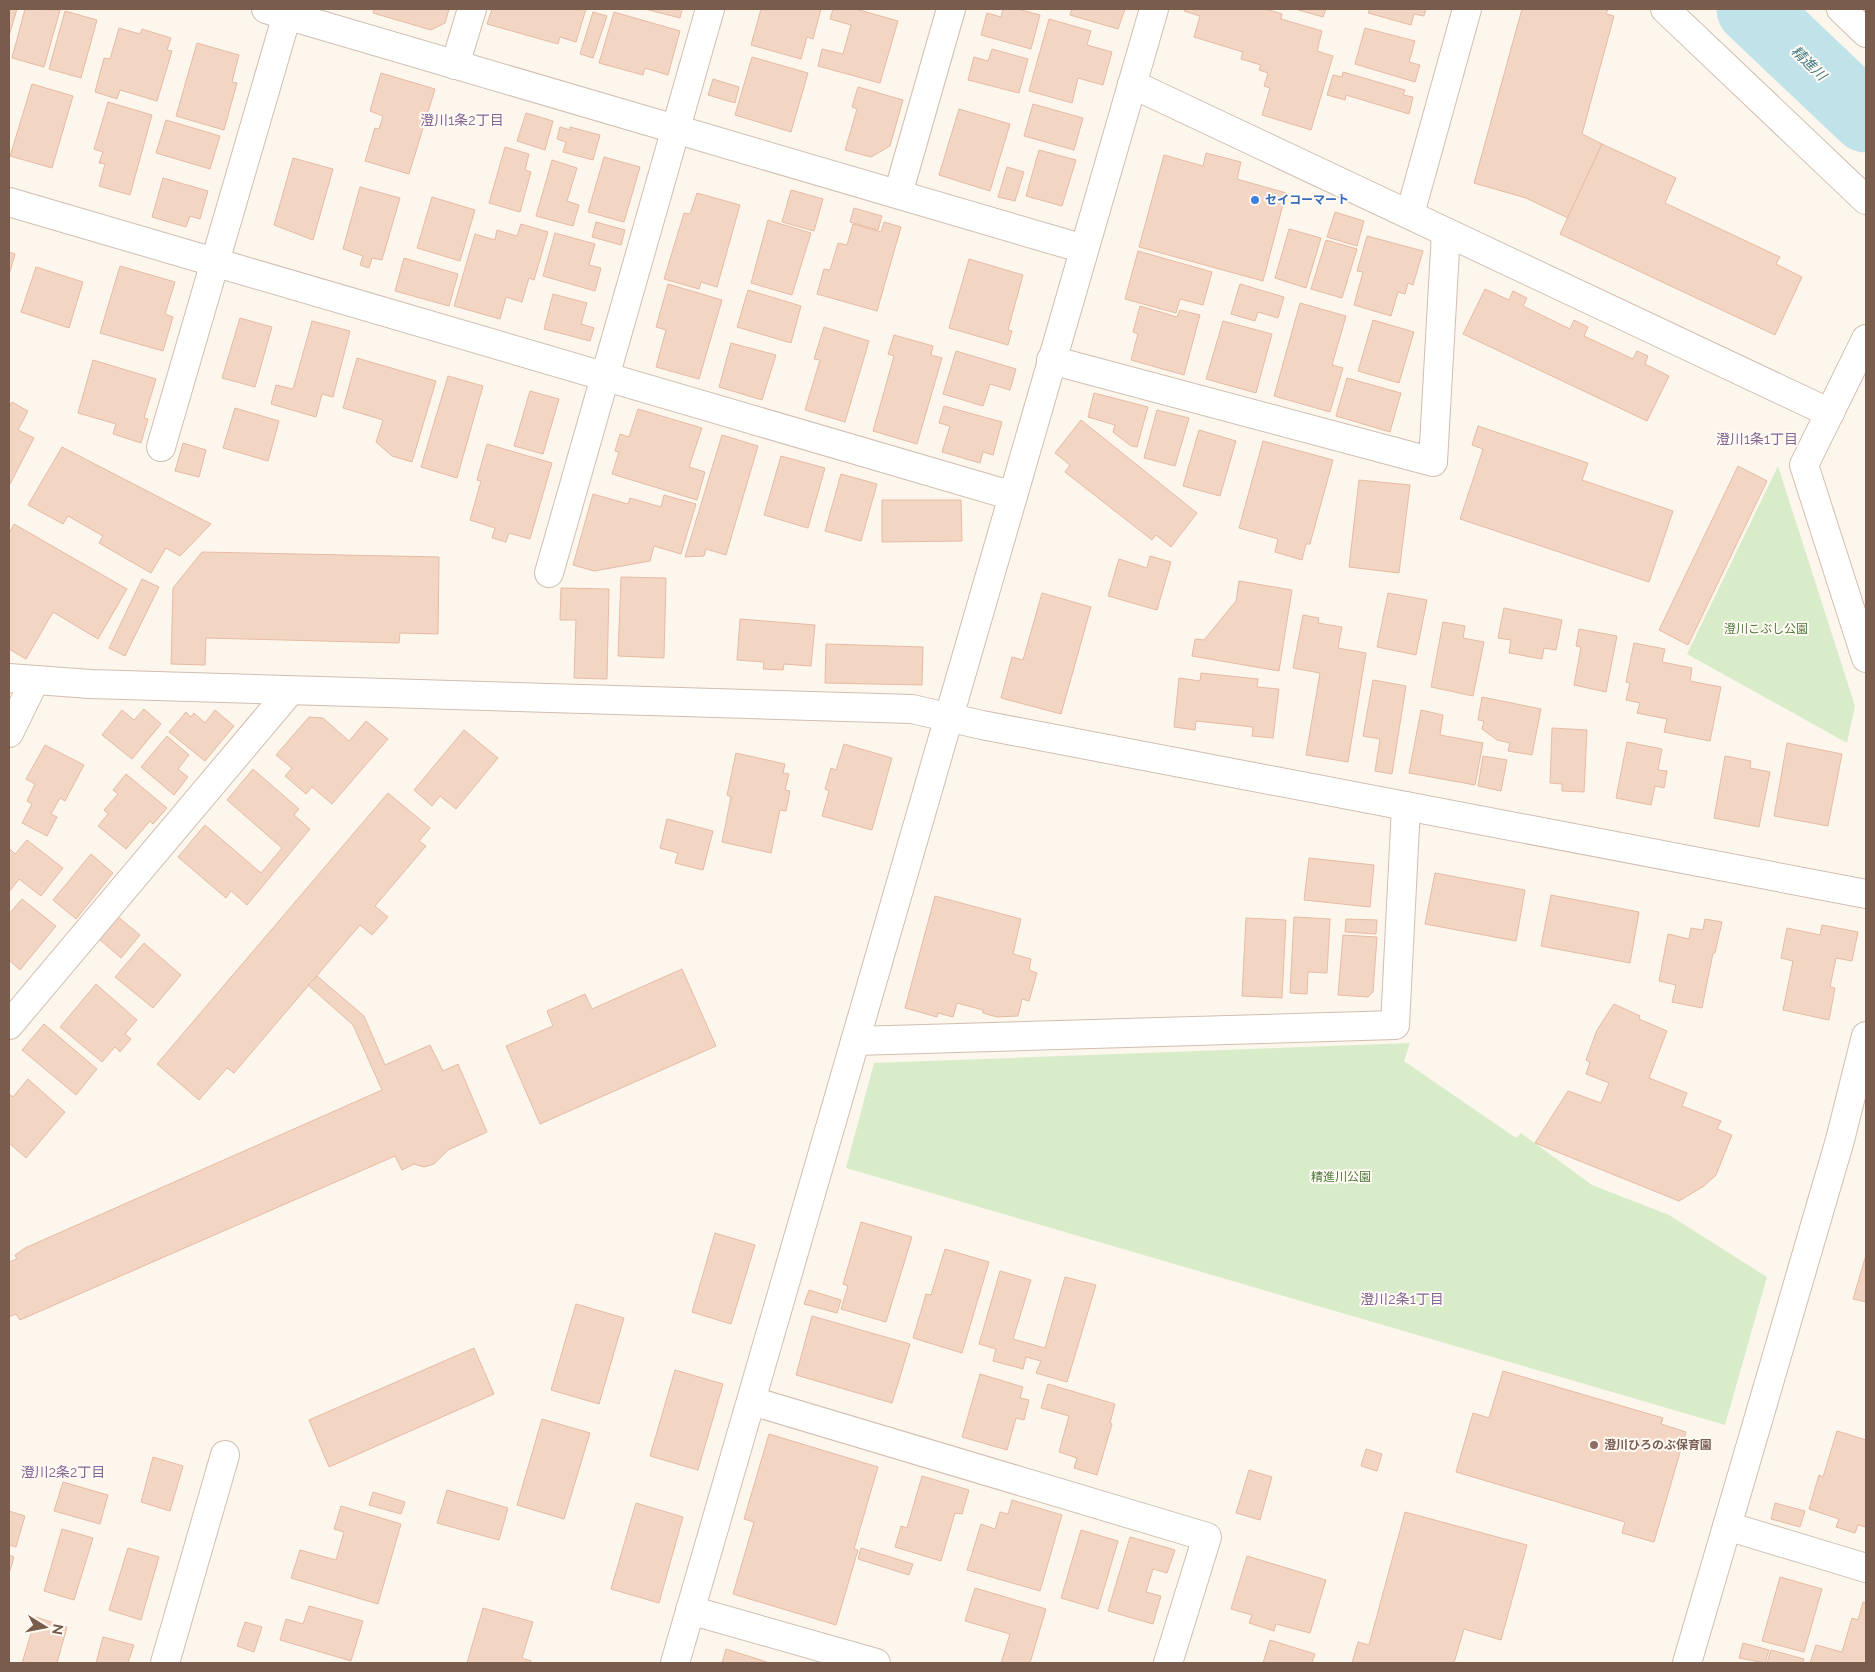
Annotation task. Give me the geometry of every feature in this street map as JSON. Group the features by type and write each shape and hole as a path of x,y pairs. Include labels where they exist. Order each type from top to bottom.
{"street":[{"path":"455,65 472,9"},
{"path":"549,573 710,9"},
{"path":"898,194 951,9"},
{"path":"675,1663 1154,9"},
{"path":"1410,214 1467,9"},
{"path":"1665,9 1866,200"},
{"path":"1841,9 1866,33"},
{"path":"161,447 216,262 276,12 1084,249"},
{"path":"1132,84 1830,413"},
{"path":"9,202 1013,496"},
{"path":"1052,360 1433,462 1446,232"},
{"path":"1866,339 1804,465 1866,658"},
{"path":"9,734 22,679 290,691 912,709 1866,894"},
{"path":"9,1025 290,691"},
{"path":"855,1041 1395,1025 1406,806"},
{"path":"1688,1663 1840,1140 1866,1036"},
{"path":"1840,1140 1866,1129"},
{"path":"752,1401 1207,1537 1168,1663"},
{"path":"165,1663 225,1456"},
{"path":"1728,1526 1866,1568"},
{"path":"690,1610 876,1663"}],"green space":[{"name":"澄川こぶし公園","path":"1778,466 1855,706 1847,743 1687,654"},
{"name":"精進川公園","path":"1410,1043 1404,1061 1516,1138 1521,1133 1592,1185 1669,1215 1767,1277 1725,1425 846,1168 874,1063"}],"building":[{"path":"9,9 17,9 9,36"},
{"path":"25,9 60,10 44,67 12,58"},
{"path":"374,9 449,9 445,23 431,30 373,13"},
{"path":"492,9 586,9 576,42 560,37 558,44 487,24"},
{"path":"645,9 682,9 680,18"},
{"path":"761,9 821,9 813,39 807,37 801,59 751,45"},
{"path":"833,9 856,9 898,21 880,83 818,66 822,49 843,54 851,25 830,19"},
{"path":"1003,9 1018,9 1040,15 1031,49 981,35 987,13 1001,17"},
{"path":"1072,9 1125,9 1118,29 1070,15"},
{"path":"1185,9 1266,9 1282,14 1281,19 1322,31 1317,51 1333,56 1311,130 1262,115 1270,88 1264,86 1268,73 1259,70 1261,65 1241,59 1243,52 1194,37 1200,16 1184,11"},
{"path":"1295,9 1326,9 1323,17"},
{"path":"1370,9 1426,9 1424,16 1414,14 1411,25 1368,13"},
{"path":"1522,9 1608,9 1606,14 1614,16 1582,134 1602,144 1568,218 1526,198 1474,183"},
{"path":"65,11 97,20 81,78 49,69"},
{"path":"593,12 607,16 593,58 580,54"},
{"path":"614,12 680,31 668,75 645,68 643,75 599,63"},
{"path":"1049,19 1091,31 1087,45 1112,52 1103,85 1078,78 1072,103 1029,91"},
{"path":"119,28 140,34 142,29 171,38 167,50 172,51 157,101 120,90 117,99 95,92 104,58 110,59"},
{"path":"1365,28 1415,41 1409,62 1420,65 1415,82 1355,64"},
{"path":"197,43 239,55 232,82 237,83 224,130 176,116"},
{"path":"992,49 1028,59 1019,93 968,80 974,57 988,61"},
{"path":"752,57 808,73 791,132 735,115"},
{"path":"1343,72 1405,90 1403,95 1413,97 1409,114 1346,95 1345,100 1327,95 1333,75 1342,77"},
{"path":"381,73 435,89 409,174 365,161 375,128 379,129 383,116 370,111"},
{"path":"713,79 739,87 735,103 708,95"},
{"path":"32,84 73,96 52,168 10,156"},
{"path":"858,87 903,100 890,146 871,157 845,150 857,109 852,107"},
{"path":"108,102 152,115 130,195 99,186 105,164 99,163 103,152 94,149"},
{"path":"1033,104 1083,118 1074,150 1024,136"},
{"path":"959,109 1010,124 990,191 939,175"},
{"path":"526,113 553,121 545,150 517,141"},
{"path":"166,120 220,136 210,169 156,153"},
{"path":"560,127 570,130 570,127 600,135 593,160 563,152 566,142 557,139"},
{"path":"1602,144 1676,178 1665,203 1780,257 1776,264 1802,277 1775,335 1560,234"},
{"path":"505,147 529,154 525,170 531,172 520,212 489,203"},
{"path":"1039,150 1076,160 1062,206 1026,196"},
{"path":"1206,153 1241,162 1237,179 1286,193 1263,281 1139,247 1164,155 1203,166"},
{"path":"604,157 640,167 624,222 588,212"},
{"path":"293,158 333,169 313,240 274,225"},
{"path":"552,160 577,168 567,201 579,205 573,226 536,216"},
{"path":"1007,167 1024,172 1015,201 998,197"},
{"path":"163,178 208,191 200,219 190,216 186,227 152,217"},
{"path":"360,187 400,198 382,260 372,258 369,268 360,265 363,256 343,249"},
{"path":"791,190 823,199 814,231 782,222"},
{"path":"697,193 740,205 717,287 701,282 699,289 664,279 684,213 690,214"},
{"path":"432,197 475,210 460,261 417,248"},
{"path":"854,208 882,216 878,230 850,222"},
{"path":"1335,212 1364,221 1357,246 1327,237"},
{"path":"768,220 811,233 792,295 751,283"},
{"path":"596,222 625,230 621,245 592,237"},
{"path":"884,222 901,227 877,311 817,294 824,269 830,270 838,243 847,245 853,224 881,232"},
{"path":"521,224 548,232 534,280 529,278 522,302 506,297 500,319 454,306 475,234 495,240 497,230 517,236"},
{"path":"1289,229 1321,238 1306,288 1275,278"},
{"path":"555,233 595,244 589,265 601,268 595,291 543,276"},
{"path":"1367,236 1423,251 1413,285 1408,283 1405,294 1398,292 1391,316 1354,305 1363,272 1357,271"},
{"path":"1326,240 1357,249 1342,298 1311,289"},
{"path":"1138,251 1212,272 1203,305 1180,299 1176,313 1125,299"},
{"path":"9,252 15,254 9,275"},
{"path":"404,258 458,274 449,306 395,291"},
{"path":"969,259 1023,275 1008,330 1012,331 1008,345 949,328"},
{"path":"120,266 175,282 165,314 173,317 163,351 100,333"},
{"path":"36,267 83,282 69,328 21,312"},
{"path":"668,284 722,300 699,379 656,367 666,330 656,327"},
{"path":"1240,284 1284,297 1278,318 1258,312 1255,321 1231,314"},
{"path":"1485,289 1509,300 1513,291 1527,298 1523,306 1570,329 1574,320 1588,327 1584,336 1633,359 1637,351 1648,356 1645,364 1669,376 1647,421 1463,334"},
{"path":"748,290 801,306 791,343 737,327"},
{"path":"553,294 587,303 581,324 594,328 590,341 544,329"},
{"path":"1300,303 1346,316 1332,365 1343,368 1330,412 1274,396"},
{"path":"1140,306 1177,317 1180,310 1200,315 1184,375 1131,360 1138,334 1133,332"},
{"path":"240,318 272,327 255,387 222,378"},
{"path":"1373,320 1414,332 1399,383 1358,371"},
{"path":"312,321 350,331 333,397 322,394 316,417 271,404 276,385 293,389"},
{"path":"1223,321 1272,334 1256,393 1206,379"},
{"path":"824,327 869,341 845,422 805,410 820,360 814,359"},
{"path":"894,335 933,346 931,355 942,358 917,444 873,431 894,356 888,354"},
{"path":"731,343 776,355 762,400 719,387"},
{"path":"956,351 1016,369 1010,390 990,384 983,406 943,394"},
{"path":"357,358 436,381 412,462 392,456 376,442 383,420 343,408"},
{"path":"93,360 156,379 144,418 148,419 141,443 113,434 116,424 78,413"},
{"path":"448,376 483,386 457,478 421,467"},
{"path":"1347,378 1401,393 1390,432 1336,416"},
{"path":"530,391 559,399 543,454 514,446"},
{"path":"1094,393 1148,407 1137,447 1131,446 1113,432 1115,425 1088,417"},
{"path":"12,402 28,411 18,430 34,438 9,486 9,407"},
{"path":"944,406 1002,422 993,455 983,452 980,463 942,452 950,426 939,423"},
{"path":"235,408 279,421 268,461 223,448"},
{"path":"638,409 702,428 689,467 705,472 697,500 612,474 619,452 615,451 620,434 629,437"},
{"path":"1157,410 1189,418 1175,466 1144,458"},
{"path":"1081,420 1197,513 1171,547 1156,535 1152,540 1065,472 1070,465 1055,453"},
{"path":"1478,426 1588,463 1582,480 1673,511 1649,582 1460,519 1483,449 1472,445"},
{"path":"1199,430 1236,441 1220,496 1183,486"},
{"path":"722,435 758,446 726,555 706,549 704,556 685,557"},
{"path":"1263,441 1333,460 1310,544 1306,544 1302,560 1275,552 1278,539 1239,528"},
{"path":"183,443 206,450 199,477 175,471"},
{"path":"487,444 552,463 530,539 509,533 506,542 492,538 495,528 470,520 481,481 477,480"},
{"path":"62,447 211,524 180,556 166,548 151,573 99,543 103,536 68,516 63,524 28,505"},
{"path":"781,456 825,468 808,528 764,515"},
{"path":"1738,466 1767,481 1688,645 1659,630"},
{"path":"841,474 877,484 861,541 825,531"},
{"path":"1359,480 1410,485 1399,573 1349,567"},
{"path":"593,494 628,504 630,498 661,507 664,495 696,504 681,554 654,546 650,561 594,571 573,565"},
{"path":"882,500 961,500 962,541 882,542"},
{"path":"14,524 127,589 98,639 53,612 26,659 9,649 9,534"},
{"path":"202,552 439,557 438,634 400,633 399,643 206,638 205,665 171,664 173,588"},
{"path":"1150,556 1171,562 1157,610 1108,596 1119,559 1147,568"},
{"path":"621,577 666,578 664,658 618,656"},
{"path":"142,579 159,587 125,656 109,648"},
{"path":"1239,581 1292,590 1279,671 1192,656 1195,639 1204,640 1236,601"},
{"path":"561,588 609,589 607,679 574,678 576,620 560,620"},
{"path":"1042,593 1091,607 1061,714 1001,698 1012,657 1023,660"},
{"path":"1388,593 1427,600 1416,655 1377,647"},
{"path":"1504,608 1562,620 1556,650 1544,648 1542,659 1509,653 1511,640 1498,638"},
{"path":"1303,615 1319,618 1318,623 1342,627 1338,648 1366,653 1348,762 1306,755 1320,673 1293,668"},
{"path":"740,619 815,625 811,666 784,664 783,670 763,669 764,662 737,660"},
{"path":"1443,622 1465,626 1463,638 1484,642 1473,696 1431,687"},
{"path":"1579,629 1617,636 1606,692 1574,685 1581,647 1576,646"},
{"path":"1634,643 1665,649 1662,662 1692,668 1690,681 1721,687 1710,741 1664,732 1667,719 1637,713 1640,703 1626,700 1630,683 1626,682"},
{"path":"826,644 923,647 922,685 825,683"},
{"path":"1201,673 1258,679 1257,687 1279,689 1273,738 1252,736 1253,727 1196,721 1195,730 1174,727 1179,678 1200,681"},
{"path":"1373,680 1406,686 1392,774 1375,771 1380,739 1363,736"},
{"path":"1482,697 1541,709 1532,755 1508,751 1510,743 1497,740 1482,729 1484,721 1478,720"},
{"path":"144,709 161,724 132,759 102,735 122,710 134,720"},
{"path":"215,710 234,726 205,761 169,732 186,712 191,717 194,713 205,723"},
{"path":"1421,710 1443,715 1440,735 1483,743 1475,785 1409,773"},
{"path":"309,717 323,718 349,741 366,721 388,739 332,804 312,787 306,794 285,776 292,768 276,755"},
{"path":"1552,728 1587,730 1584,792 1562,791 1562,784 1550,783"},
{"path":"464,730 498,758 456,809 440,796 432,806 414,790"},
{"path":"167,736 189,755 178,769 188,777 174,795 141,767"},
{"path":"1627,742 1662,749 1658,770 1667,771 1664,788 1655,786 1651,805 1616,798"},
{"path":"1787,743 1842,754 1828,826 1774,816"},
{"path":"844,744 892,758 872,830 822,816 829,791 825,789 831,768 836,770"},
{"path":"45,745 84,765 65,801 60,798 51,814 57,817 47,836 22,823 32,804 27,801 35,784 26,779"},
{"path":"736,753 785,764 783,773 789,774 785,790 790,791 786,811 780,810 771,853 722,842 731,797 727,795"},
{"path":"1483,756 1507,760 1501,791 1478,786"},
{"path":"1725,756 1751,761 1750,768 1770,772 1759,827 1714,818"},
{"path":"253,769 299,809 294,815 310,829 247,905 231,891 226,898 178,857 205,825 261,873 282,848 227,800"},
{"path":"126,774 167,808 153,824 150,821 126,849 98,826 108,814 104,810 118,794 113,790"},
{"path":"388,793 430,828 419,841 426,846 375,906 388,917 372,935 360,925 234,1073 227,1068 199,1100 157,1064"},
{"path":"667,819 713,831 703,870 675,863 678,853 660,848"},
{"path":"27,840 63,868 41,896 19,879 9,892 9,848 15,854"},
{"path":"91,854 113,873 76,919 53,900"},
{"path":"1309,858 1374,865 1370,907 1304,900"},
{"path":"1435,873 1525,890 1516,941 1425,924"},
{"path":"1551,895 1639,912 1630,963 1541,946"},
{"path":"935,896 1021,919 1013,954 1031,959 1029,970 1037,973 1029,1001 1022,999 1018,1016 997,1017 983,1013 983,1010 957,1003 953,1017 938,1013 937,1017 905,1008"},
{"path":"22,899 56,926 20,970 9,960 9,914"},
{"path":"117,916 140,935 121,958 99,939"},
{"path":"1294,917 1330,919 1327,973 1308,972 1307,994 1290,993"},
{"path":"1246,918 1286,920 1282,998 1242,996"},
{"path":"1346,919 1377,920 1376,934 1345,932"},
{"path":"1705,919 1722,922 1715,953 1713,953 1702,1008 1672,1002 1676,985 1659,981 1668,934 1689,939 1691,928 1703,930"},
{"path":"1822,925 1858,932 1852,961 1836,958 1830,987 1835,988 1829,1020 1783,1010 1793,961 1781,958 1787,928 1820,935"},
{"path":"1343,935 1377,937 1373,992 1368,997 1338,995"},
{"path":"144,943 181,975 153,1008 115,977"},
{"path":"682,969 716,1046 540,1124 506,1046 553,1026 547,1011 585,994 592,1009"},
{"path":"317,976 364,1016 385,1065 430,1045 443,1071 458,1064 487,1132 448,1150 434,1164 424,1167 414,1164 402,1170 395,1156 20,1320 16,1314 9,1317 9,1262 17,1259 15,1255 25,1248 382,1090 353,1025 308,985"},
{"path":"96,984 137,1020 125,1034 131,1039 120,1052 115,1047 102,1062 60,1027"},
{"path":"1614,1004 1640,1016 1639,1019 1667,1031 1649,1078 1687,1093 1682,1106 1721,1121 1717,1129 1732,1135 1716,1175 1704,1186 1679,1201 1535,1143 1568,1091 1601,1103 1609,1083 1586,1074 1590,1062 1586,1060 1597,1030"},
{"path":"44,1024 97,1069 76,1095 22,1050"},
{"path":"28,1079 65,1112 26,1158 9,1143 9,1094 13,1097"},
{"path":"861,1222 912,1237 886,1322 841,1309 848,1286 843,1284"},
{"path":"715,1233 755,1245 731,1324 692,1312"},
{"path":"945,1249 989,1262 962,1353 913,1338 926,1294 931,1295"},
{"path":"1866,1255 1866,1302 1853,1299"},
{"path":"1000,1271 1031,1280 1013,1339 1045,1348 1065,1277 1096,1285 1067,1382 1036,1373 1041,1361 1026,1357 1023,1369 993,1361 996,1349 979,1344"},
{"path":"809,1290 841,1300 837,1313 804,1304"},
{"path":"576,1304 624,1318 599,1404 551,1390"},
{"path":"812,1316 910,1344 892,1403 796,1375"},
{"path":"474,1348 494,1394 329,1467 309,1420"},
{"path":"675,1370 723,1384 698,1470 650,1456"},
{"path":"1503,1371 1663,1418 1661,1424 1686,1432 1654,1542 1622,1533 1625,1522 1456,1472 1473,1413 1489,1418"},
{"path":"980,1374 1023,1387 1020,1398 1029,1400 1024,1420 1016,1418 1007,1450 962,1437"},
{"path":"1048,1384 1115,1404 1110,1423 1112,1424 1097,1475 1074,1468 1077,1458 1059,1452 1069,1416 1041,1408"},
{"path":"542,1419 590,1433 564,1519 517,1505"},
{"path":"1837,1431 1866,1440 1866,1527 1858,1525 1855,1533 1836,1527 1839,1519 1809,1509 1819,1475 1823,1477"},
{"path":"769,1434 878,1467 854,1549 858,1550 836,1625 733,1594 754,1522 744,1519"},
{"path":"1366,1449 1382,1454 1377,1471 1361,1466"},
{"path":"153,1457 183,1466 170,1511 141,1502"},
{"path":"1249,1470 1272,1477 1260,1520 1236,1513"},
{"path":"922,1476 969,1490 962,1514 955,1513 941,1561 895,1547 901,1526 907,1528"},
{"path":"63,1482 108,1495 100,1524 54,1511"},
{"path":"447,1490 508,1508 499,1540 437,1523"},
{"path":"373,1492 405,1502 401,1514 369,1505"},
{"path":"1012,1500 1062,1515 1040,1591 967,1570 981,1524 995,1529 1000,1512 1008,1514"},
{"path":"636,1503 683,1517 659,1603 611,1589"},
{"path":"1775,1503 1805,1511 1800,1527 1771,1519"},
{"path":"341,1506 401,1524 378,1604 291,1578 300,1550 336,1560 344,1532 334,1529"},
{"path":"9,1511 25,1516 16,1547 9,1545"},
{"path":"1405,1512 1527,1545 1501,1640 1464,1629 1454,1663 1352,1663 1358,1642 1369,1645"},
{"path":"62,1529 93,1538 74,1600 44,1591"},
{"path":"1081,1530 1118,1541 1098,1609 1061,1598"},
{"path":"1130,1537 1175,1550 1167,1573 1153,1569 1146,1592 1161,1596 1153,1624 1108,1611"},
{"path":"128,1548 159,1557 141,1620 109,1610"},
{"path":"861,1548 913,1564 909,1575 858,1559"},
{"path":"9,1555 14,1557 9,1574"},
{"path":"1247,1556 1326,1580 1310,1633 1276,1624 1274,1631 1249,1623 1252,1615 1231,1609"},
{"path":"1780,1577 1822,1589 1804,1652 1762,1641"},
{"path":"975,1588 1046,1609 1030,1663 1001,1663 1010,1634 965,1621"},
{"path":"1863,1602 1866,1603 1866,1663 1810,1663 1816,1645 1842,1652 1852,1618 1858,1620"},
{"path":"309,1606 363,1621 351,1661 280,1640 286,1619 303,1624"},
{"path":"483,1608 533,1622 522,1658 531,1661 530,1663 467,1663"},
{"path":"36,1617 67,1627 57,1663 22,1663"},
{"path":"245,1622 262,1627 254,1652 237,1646"},
{"path":"103,1637 134,1645 128,1663 96,1663"},
{"path":"1270,1640 1315,1654 1312,1663 1263,1663"},
{"path":"1743,1643 1769,1650 1765,1663 1739,1658"},
{"path":"726,1649 767,1662 767,1663 722,1663"},
{"path":"1771,1650 1804,1659 1803,1663 1767,1663"}],"waterway":[{"name":"精進川","path":"1752,9 1866,117"}],"place":[{"name":"セイコーマート","path":"1255,200"},
{"name":"澄川ひろのぶ保育園","path":"1594,1445"}],"district":[{"name":"澄川1条2丁目","path":"462,120"},
{"name":"澄川1条1丁目","path":"1757,439"},
{"name":"澄川2条1丁目","path":"1402,1299"},
{"name":"澄川2条2丁目","path":"63,1472"}]}
